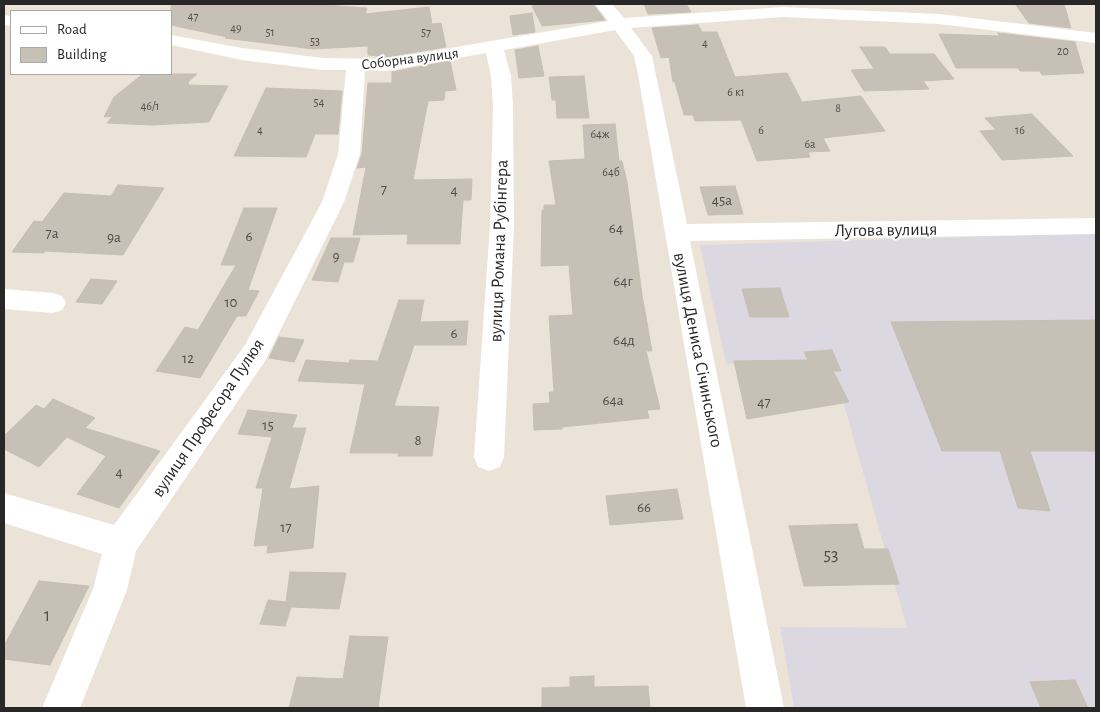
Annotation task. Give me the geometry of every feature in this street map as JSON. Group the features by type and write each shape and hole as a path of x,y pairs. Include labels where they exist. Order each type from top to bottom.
{"street":[{"name":"Соборна вулиця","path":"172,40 242,54 356,66 386,65 494,47 611,14 726,14 783,12 820,8 948,20 1096,38"},
{"name":"вулиця Дениса Січинського","path":"611,14 643,56 765,708"},
{"name":"вулиця Романа Рубінгера","path":"489,457 502,215 503,107 501,76 494,47"},
{"name":"вулиця Професора Пулюя","path":"61,708 110,590 121,544 255,353 333,202 349,154 354,114 356,66"},
{"name":"Лугова вулиця","path":"677,233 1096,226"},
{"path":"4,299 54,303"},
{"path":"4,508 121,544"}],"shaded area":[{"path":"1096,233 1096,708 794,708 780,627 907,628 833,366 827,359 726,364 700,245"}],"building":[{"path":"171,4 310,4 367,8 365,14 429,7 432,24 441,23 446,47 386,57 368,55 368,46 313,49 225,38 227,37 172,25"},
{"path":"593,4 605,20 542,26 532,6"},
{"path":"644,4 686,4 691,12 648,14"},
{"path":"1015,4 1064,4 1071,28 1029,23"},
{"path":"532,13 535,32 513,35 510,16"},
{"path":"698,25 702,32 717,32 735,77 787,73 802,102 861,96 885,131 823,138 830,151 808,152 810,157 757,161 741,120 695,121 693,115 684,115 675,82 673,82 669,57 661,58 652,28"},
{"path":"998,33 1075,42 1084,73 1042,75 1040,71 1020,71 1018,68 956,68 939,34 999,36"},
{"path":"538,46 544,76 519,78 515,50"},
{"path":"860,47 885,47 890,54 934,54 954,79 923,81 929,89 864,91 851,70 874,69"},
{"path":"450,61 456,90 445,91 444,100 428,101 413,180 472,179 471,200 463,200 460,244 407,244 408,234 353,235 366,167 357,168 362,154 368,83 392,83 392,72"},
{"path":"197,74 188,82 189,85 228,86 209,122 152,125 107,123 113,116 104,117 114,97 142,75"},
{"path":"584,76 589,118 557,118 556,100 552,100 549,77"},
{"path":"266,88 342,91 338,134 315,134 306,157 234,156"},
{"path":"1032,114 1073,156 1002,160 980,131 996,130 985,118"},
{"path":"615,124 619,161 622,161 627,182 642,295 652,351 646,351 660,409 647,410 649,418 562,427 562,429 534,430 533,404 550,403 549,392 554,392 549,316 573,315 569,265 541,266 542,210 544,210 544,205 556,205 549,161 585,159 583,125"},
{"path":"118,185 164,188 123,255 45,251 44,253 12,252 34,221 42,222 64,193 111,196"},
{"path":"735,186 743,214 708,215 700,187"},
{"path":"244,208 277,208 248,290 259,291 246,316 237,316 200,378 156,371 185,327 198,330 236,265 221,265"},
{"path":"331,238 360,238 353,262 344,262 338,282 312,280"},
{"path":"91,279 117,281 102,304 76,302"},
{"path":"780,288 789,317 750,317 742,289"},
{"path":"399,300 424,300 420,322 468,321 466,345 414,345 394,406 439,407 432,456 398,456 399,453 350,453 365,384 298,381 306,360 349,363 350,360 378,361"},
{"path":"1096,320 1096,451 1030,451 1050,511 1018,508 1000,451 942,451 891,322"},
{"path":"279,337 304,340 294,362 269,358"},
{"path":"832,350 841,371 833,371 849,402 747,419 734,361 808,360 804,352"},
{"path":"53,399 95,418 85,428 160,451 119,508 77,494 106,456 67,437 39,467 4,449 4,436 36,405 44,409"},
{"path":"248,410 297,415 292,428 306,428 289,489 319,486 313,548 267,553 268,545 254,546 263,488 256,488 272,437 238,434"},
{"path":"677,489 683,519 610,525 606,496"},
{"path":"857,524 864,549 888,549 899,584 804,586 789,526"},
{"path":"290,572 346,573 339,609 291,607 285,626 260,624 268,600 286,602"},
{"path":"39,581 89,586 50,665 4,659 4,646"},
{"path":"350,636 388,637 378,708 289,708 297,677 343,679"},
{"path":"594,676 594,687 648,686 650,708 542,708 542,688 570,687 570,677"},
{"path":"1075,680 1088,708 1041,708 1030,682"}]}
